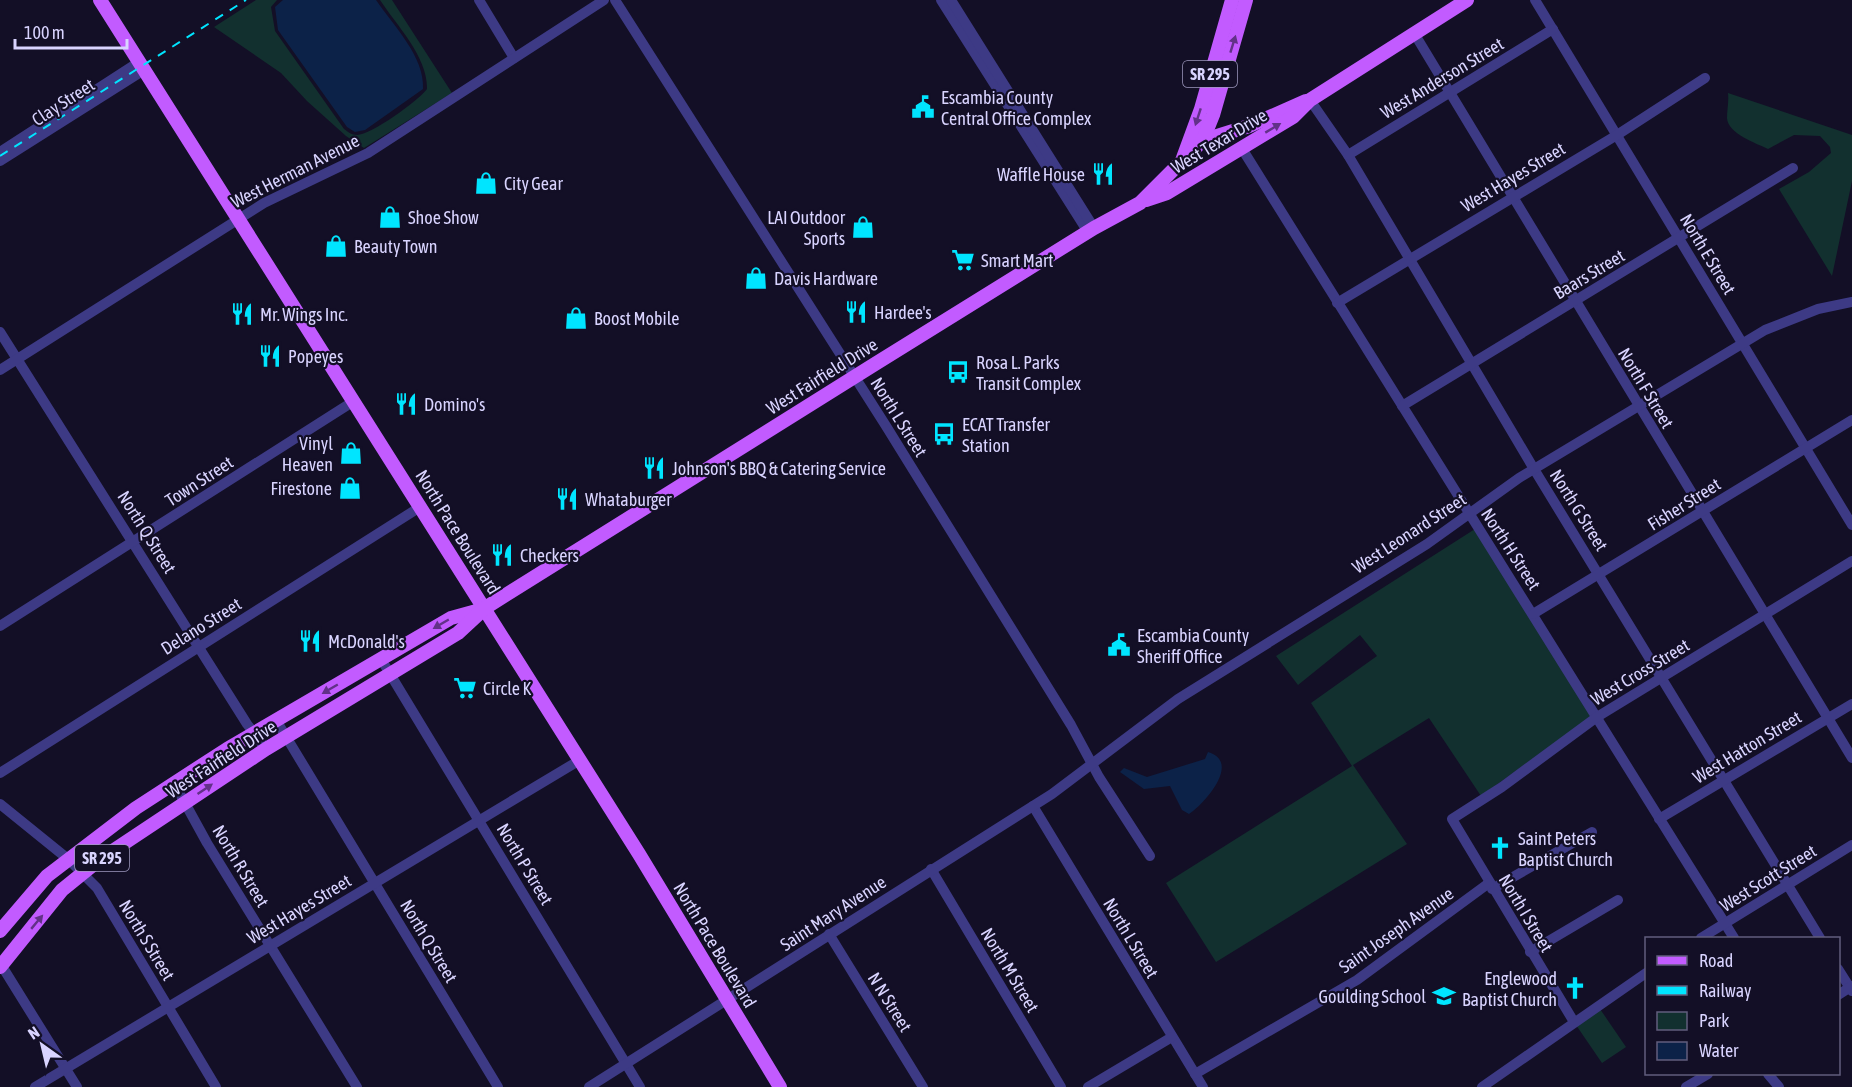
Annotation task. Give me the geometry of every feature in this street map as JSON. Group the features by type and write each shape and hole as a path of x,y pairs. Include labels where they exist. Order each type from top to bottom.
{"main road":[{"name":"North Pace Boulevard","path":"100,0 485,608 780,1087"},
{"name":"West Fairfield Drive","path":"1,965 63,890 121,844 266,749 458,633 485,608 1091,230 1140,203 1179,166 1187,147 1232,0"},
{"name":"SR 295","path":"1179,166 1203,140 1213,115 1246,0"},
{"name":"West Texar Drive","path":"1187,147 1241,129 1310,100 1467,0"},
{"name":"West Texar Drive","path":"1140,203 1167,193 1293,117 1310,100"},
{"name":"West Fairfield Drive","path":"0,931 36,888 68,859 105,829 174,783 254,733 451,618 485,608"}],"street":[{"path":"479,0 514,58"},
{"name":"West Herman Avenue","path":"0,370 238,218 272,198 368,153 604,0"},
{"name":"North L Street","path":"615,0 854,377 1092,762"},
{"path":"941,0 1091,230"},
{"path":"951,0 1091,230"},
{"name":"North E Street","path":"1535,0 1852,525"},
{"name":"West Anderson Street","path":"1348,155 1553,29"},
{"name":"North F Street","path":"1414,33 1764,616 1852,758"},
{"name":"Clay Street","path":"0,152 141,66"},
{"name":"Clay Street","path":"0,161 141,66"},
{"name":"West Hayes Street","path":"1336,303 1617,135 1705,78"},
{"name":"North G Street","path":"1310,100 1348,155 1534,469 1663,677 1819,937"},
{"name":"North H Street","path":"1241,147 1733,937"},
{"name":"Baars Street","path":"1402,406 1680,239 1793,168"},
{"name":"West Leonard Street","path":"1092,762 1178,699 1419,549 1534,469 1638,405 1742,343 1799,315 1852,302"},
{"name":"North Q Street","path":"0,332 266,749"},
{"name":"Town Street","path":"0,626 354,401"},
{"name":"Fisher Street","path":"1533,614 1852,420"},
{"name":"Delano Street","path":"0,773 420,507"},
{"name":"West Cross Street","path":"1452,819 1502,787 1597,717 1852,561"},
{"name":"North P Street","path":"381,659 640,1087"},
{"name":"West Hatton Street","path":"1659,819 1852,704"},
{"name":"North Q Street","path":"276,720 498,1087"},
{"name":"West Hayes Street","path":"35,1087 580,760"},
{"path":"1092,762 1150,856"},
{"name":"Saint Mary Avenue","path":"589,1087 1033,806 1092,762"},
{"name":"North R Street","path":"174,783 270,946 357,1087"},
{"name":"North S Street","path":"0,804 68,859 97,888 216,1087"},
{"name":"North L Street","path":"1033,806 1203,1087"},
{"name":"North I Street","path":"1452,819 1574,1022"},
{"name":"Saint Joseph Avenue","path":"1195,1074 1357,980 1491,886 1592,832"},
{"name":"West Scott Street","path":"1704,937 1852,845"},
{"name":"North M Street","path":"931,869 1061,1087"},
{"path":"1530,952 1618,900"},
{"name":"N N Street","path":"829,934 923,1087"},
{"path":"1,965 77,1087"},
{"path":"1840,971 1851,988"},
{"path":"1482,1087 1645,974"},
{"path":"1088,1087 1172,1036"},
{"path":"1686,1087 1706,1075"},
{"path":"1769,1075 1779,1087"}],"green space":[{"path":"256,0 277,0 271,7 275,31 344,129 350,133 357,135 373,130 405,109 427,89 426,77 417,54 380,0 392,0 452,93 364,148 346,136 307,101 281,73 214,27"},
{"path":"1728,93 1852,135 1852,181 1832,276 1779,189 1809,172 1831,153 1830,147 1820,136 1794,135 1768,149 1750,141 1732,129 1729,124 1727,118"},
{"path":"1475,529 1592,716 1481,796 1429,718 1353,765 1407,844 1216,962 1166,883 1352,766 1311,703 1377,656 1360,635 1298,685 1276,656"},
{"path":"1600,1009 1626,1047 1602,1063 1576,1025"}],"water":[{"path":"283,0 376,0 413,53 419,65 423,89 365,130 355,132 347,127 278,30 275,7"},
{"path":"1208,752 1218,757 1221,773 1211,793 1189,814 1182,810 1170,786 1144,789 1120,772 1124,768 1147,777 1205,759"}],"railway":[{"path":"0,156 246,0"}],"place":[{"name":"Escambia County Central Office Complex","path":"923,107"},
{"name":"Waffle House","path":"1103,174"},
{"name":"City Gear","path":"486,183"},
{"name":"Shoe Show","path":"390,217"},
{"name":"LAI Outdoor Sports","path":"863,227"},
{"name":"Beauty Town","path":"336,246"},
{"name":"Smart Mart","path":"963,260"},
{"name":"Davis Hardware","path":"756,278"},
{"name":"Hardee's","path":"856,312"},
{"name":"Mr. Wings Inc.","path":"242,314"},
{"name":"Boost Mobile","path":"576,318"},
{"name":"Popeyes","path":"270,356"},
{"name":"Rosa L. Parks Transit Complex","path":"958,372"},
{"name":"Domino's","path":"406,404"},
{"name":"ECAT Transfer Station","path":"944,434"},
{"name":"Vinyl Heaven","path":"351,453"},
{"name":"Johnson's BBQ & Catering Service","path":"654,468"},
{"name":"Firestone","path":"350,488"},
{"name":"Whataburger","path":"567,499"},
{"name":"Checkers","path":"502,555"},
{"name":"McDonald's","path":"310,641"},
{"name":"Escambia County Sheriff Office","path":"1119,645"},
{"name":"Circle K","path":"465,688"},
{"name":"Saint Peters Baptist Church","path":"1500,848"},
{"name":"Englewood Baptist Church","path":"1575,988"},
{"name":"Goulding School","path":"1444,996"}]}
